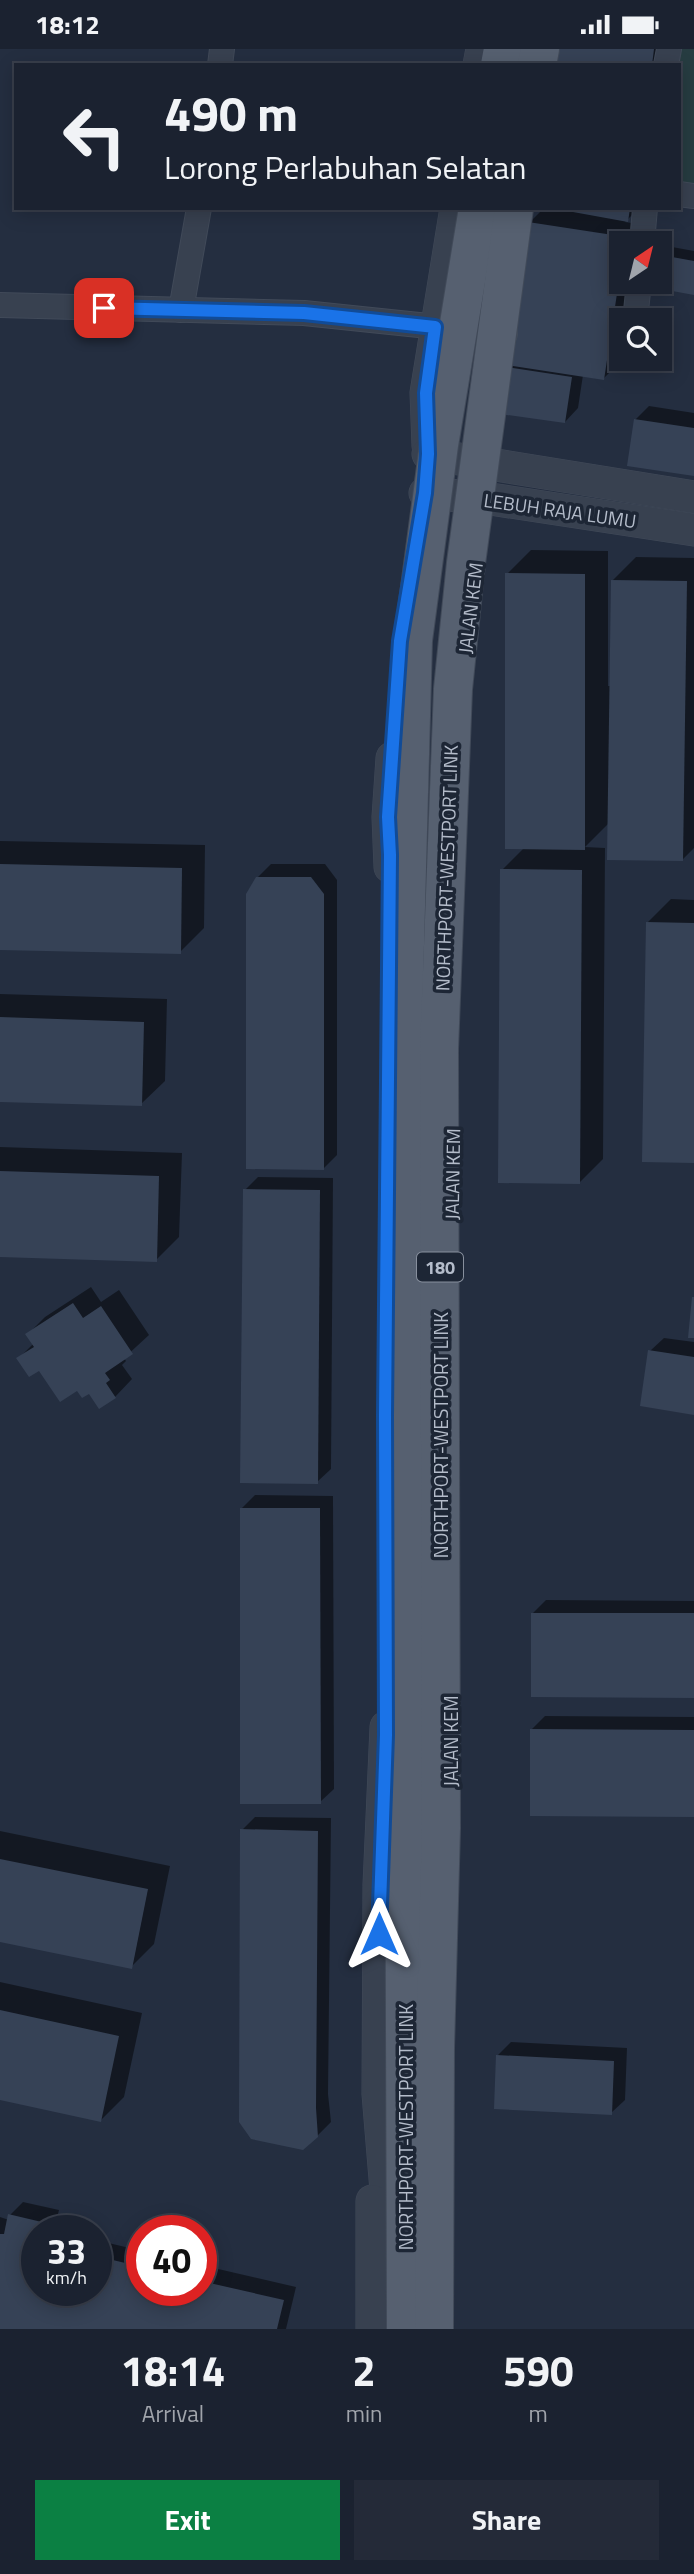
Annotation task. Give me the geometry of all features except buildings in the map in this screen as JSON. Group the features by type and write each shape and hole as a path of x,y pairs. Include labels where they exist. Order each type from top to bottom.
{"main road":[{"name":"NORTHPORT-WESTPORT LINK","path":"406,2329 402,1139 414,640 439,445 478,210"},
{"name":"NORTHPORT-WESTPORT LINK","path":"434,2329 435,2047 441,1828 440,1010 454,675 466,563 514,210"}],"street":[{"path":"181,310 199,210"},
{"path":"393,2329 392,2266 378,2095 379,1885 386,1735 388,817 400,641 425,493 428,454 426,393 456,210"},
{"name":"JALAN KEM","path":"450,2329 446,2270 452,2011 450,1477 455,846 463,657 524,210"},
{"path":"643,231 645,210"},
{"path":"0,305 304,313 505,334"},
{"name":"LEBUH RAJA LUMU","path":"428,454 694,498"},
{"name":"LEBUH RAJA LUMU","path":"425,493 484,498 694,530"},
{"path":"372,2329 372,2137 378,2095"},
{"name":"JALAN KEM","path":"442,2329 442,2294 446,2270"}],"green space":[{"path":"680,49 694,49 694,184 681,182 681,63 677,63"}],"route":[{"path":"104,308 304,313 435,327 426,393 428,454 425,493 400,641 388,817 386,1735 379,1934"}]}
